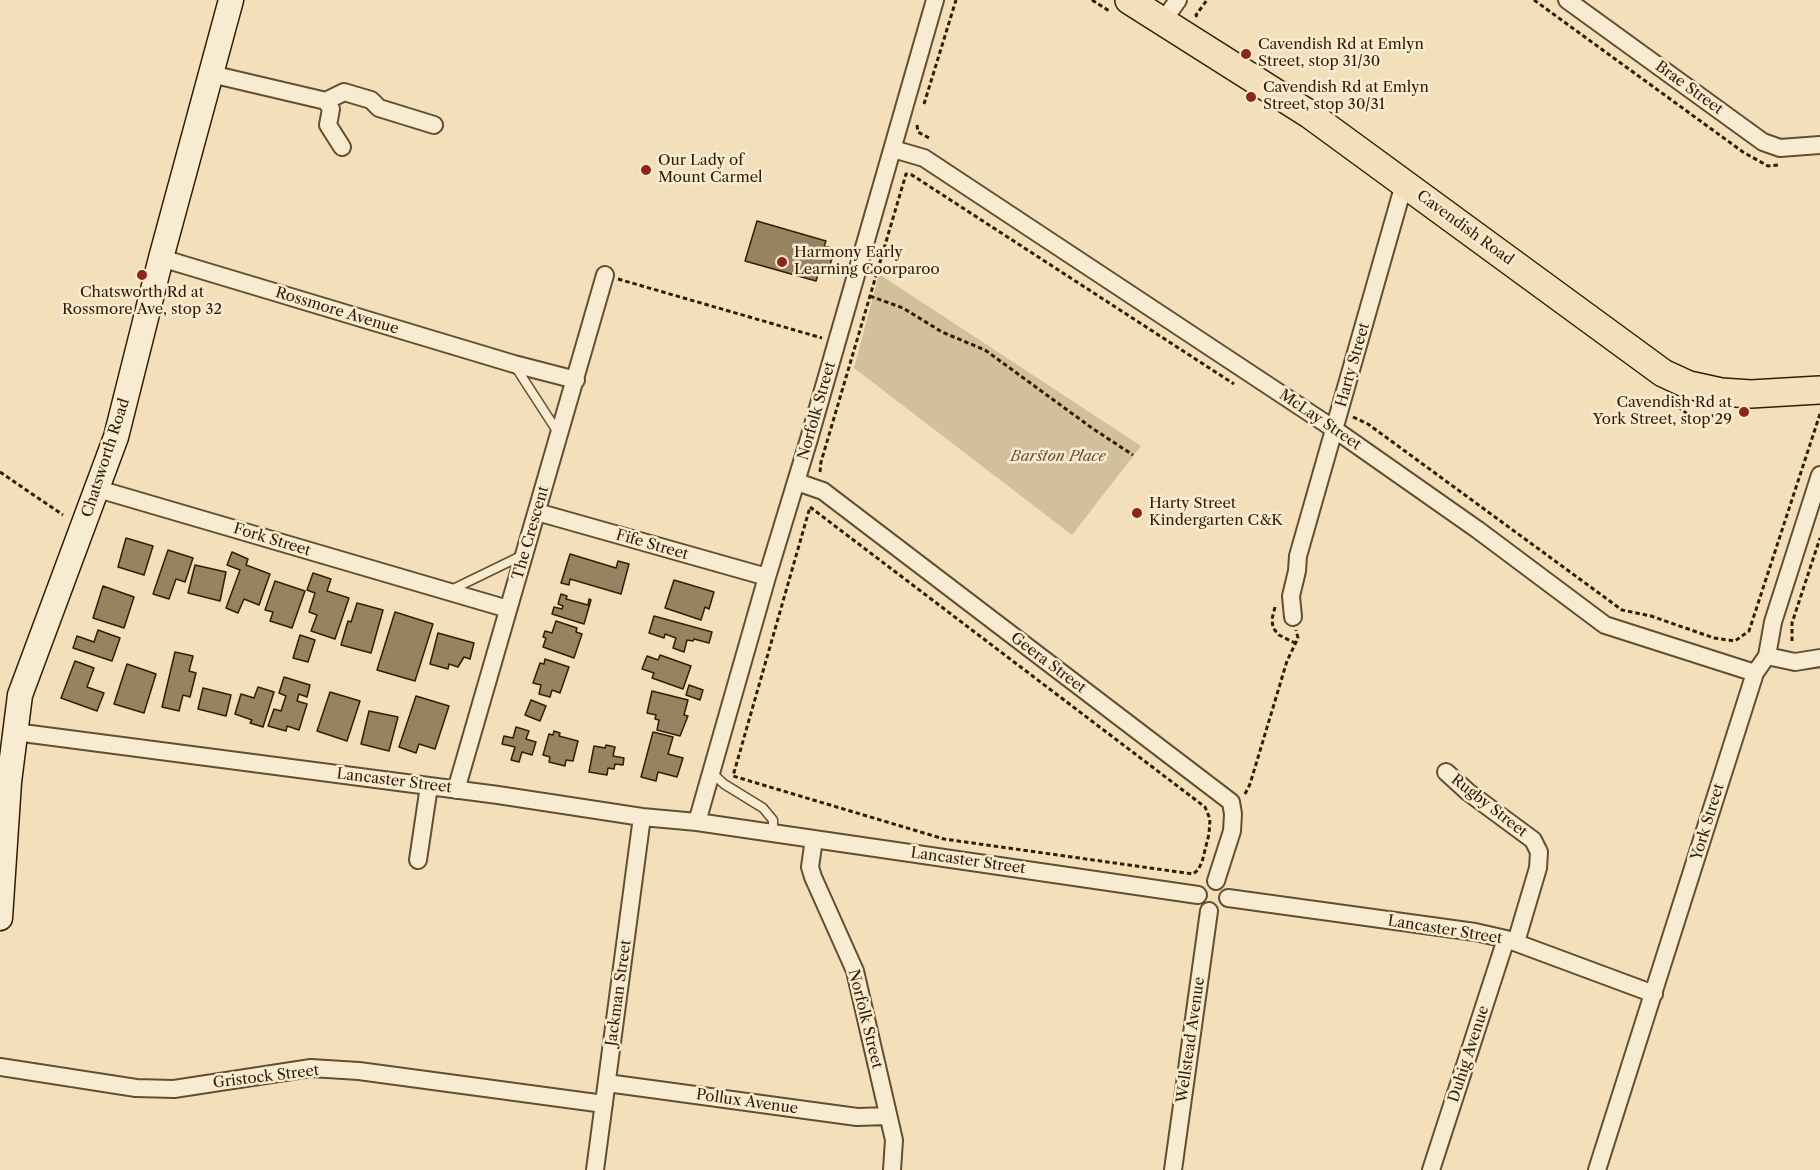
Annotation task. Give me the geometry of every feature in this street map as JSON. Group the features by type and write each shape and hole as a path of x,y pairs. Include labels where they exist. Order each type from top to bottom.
{"main road":[{"name":"Chatsworth Road","path":"0,918 5,781 20,695 116,437 160,258 231,0"},
{"name":"Cavendish Road","path":"1130,0 1171,11 1650,364 1676,380 1704,389 1738,394 1820,390"}],"street":[{"name":"Norfolk Street","path":"697,822 935,0"},
{"name":"Brae Street","path":"1567,0 1757,138 1780,148 1820,145"},
{"path":"211,74 326,101 344,92 371,100 379,108 434,125"},
{"path":"326,101 331,109 328,125 342,147"},
{"name":"McLay Street","path":"893,149 924,158 1334,429 1478,530 1605,625 1755,674"},
{"name":"Harty Street","path":"1293,617 1291,596 1298,556 1404,184"},
{"name":"Rossmore Avenue","path":"160,258 514,364 576,380"},
{"name":"The Crescent","path":"456,789 605,275"},
{"name":"York Street","path":"1597,1170 1755,674 1767,656 1773,622 1820,475"},
{"name":"Geera Street","path":"796,482 823,491 1230,802 1233,814"},
{"name":"Fork Street","path":"98,489 508,609"},
{"name":"Fife Street","path":"537,512 767,577"},
{"path":"1767,656 1795,662 1820,658"},
{"name":"Lancaster Street","path":"15,732 456,789 642,817 773,832 1198,894"},
{"name":"Rugby Street","path":"1446,772 1468,792 1533,840 1539,852 1538,868 1511,940"},
{"path":"418,860 429,786"},
{"path":"1216,881 1232,831 1233,814"},
{"name":"Jackman Street","path":"595,1170 642,817"},
{"name":"Norfolk Street","path":"814,839 810,867 855,971 894,1140 892,1170"},
{"path":"1216,881 1226,890 1228,898 1223,907 1209,911 1199,903 1198,894 1206,882 1216,881"},
{"name":"Lancaster Street","path":"1228,898 1475,932 1511,940 1654,993"},
{"name":"Wellstead Avenue","path":"1173,1170 1209,911"},
{"name":"Duhig Avenue","path":"1431,1170 1511,940"},
{"name":"Gristock Street","path":"0,1067 136,1088 174,1089 311,1068 359,1071 604,1104"},
{"name":"Pollux Avenue","path":"607,1083 857,1117 888,1116"}],"lane":[{"path":"514,364 559,434"},
{"path":"445,592 525,554"},
{"path":"711,772 724,784 763,808 773,820 773,832"}],"path":[{"path":"923,105 956,0"},
{"path":"1202,20 1196,15 1207,0"},
{"path":"920,116 916,127 918,132 931,139"},
{"path":"820,472 821,462 906,174 912,175 1239,388"},
{"path":"605,275 837,342"},
{"path":"870,296 903,308 942,332 985,350 1133,455"},
{"path":"1348,415 1368,424 1622,609 1651,616 1714,638 1735,641 1749,631 1820,414"},
{"path":"0,471 63,515"},
{"path":"810,507 1205,807 1210,819 1209,834 1198,870 1193,873 944,839 732,776 810,507"},
{"path":"1792,640 1792,623 1820,538"},
{"path":"1278,600 1272,619 1273,628 1295,643"},
{"path":"1233,814 1250,784 1287,661 1298,638 1293,617"}],"green space":[{"name":"Barston Place","path":"879,274 1141,446 1072,535 854,368"}],"building":[{"path":"757,221 826,241 824,246 835,249 829,268 821,265 816,281 745,261"},
{"path":"126,538 153,546 144,575 118,567"},
{"path":"168,550 193,558 185,582 176,579 169,599 153,594"},
{"path":"232,552 248,559 246,565 270,574 259,605 244,599 238,613 226,608 240,570 227,565"},
{"path":"570,554 616,568 618,561 629,564 621,594 570,579 569,585 561,583"},
{"path":"195,565 226,572 220,601 188,593"},
{"path":"313,573 331,579 327,591 349,598 335,639 311,631 317,615 309,612 315,593 307,590"},
{"path":"674,580 714,592 709,609 705,607 701,620 665,608"},
{"path":"275,581 305,591 292,628 270,621 273,612 265,610"},
{"path":"103,586 134,597 124,628 93,618"},
{"path":"561,594 567,596 566,599 588,605 589,599 591,600 584,624 552,614 554,607 562,609 563,606 558,604"},
{"path":"357,603 383,610 371,653 341,645 348,621 351,622"},
{"path":"395,612 433,624 415,681 377,670"},
{"path":"654,616 712,632 709,643 694,639 693,641 687,640 684,652 673,648 676,638 665,634 664,638 649,633"},
{"path":"556,621 577,628 576,632 582,634 574,658 543,647 546,638 543,637 545,631 552,633"},
{"path":"98,630 120,638 112,661 73,648 77,636 94,642"},
{"path":"438,633 474,643 470,659 464,657 458,667 449,664 448,669 430,664"},
{"path":"300,635 315,640 308,662 293,658"},
{"path":"175,652 193,656 189,671 196,673 190,697 183,695 179,711 162,707"},
{"path":"660,655 691,666 683,689 652,678 654,673 642,669 647,656 658,660"},
{"path":"545,659 569,667 560,693 552,690 550,697 539,694 541,685 533,683 540,663 544,664"},
{"path":"75,661 94,668 87,687 104,693 97,711 61,698"},
{"path":"127,664 156,674 144,713 114,704"},
{"path":"284,677 310,685 307,697 299,694 297,701 307,704 299,730 287,726 286,731 268,726 274,709 281,711 286,696 279,693"},
{"path":"689,685 703,690 700,700 686,695"},
{"path":"258,687 274,692 263,727 250,723 252,720 235,714 241,694 254,698"},
{"path":"203,688 231,695 226,716 198,709"},
{"path":"652,691 688,700 684,715 688,716 680,736 657,730 659,720 655,719 656,715 647,713"},
{"path":"330,692 360,701 347,741 317,731"},
{"path":"416,696 449,706 435,749 419,744 416,753 399,747"},
{"path":"531,700 546,706 540,721 525,715"},
{"path":"369,711 398,717 389,751 361,744"},
{"path":"516,727 529,731 526,739 536,742 532,755 522,752 519,762 511,760 515,747 502,744 504,736 513,738"},
{"path":"554,731 560,733 559,736 578,741 573,761 566,760 565,766 549,762 550,757 543,755 549,734 553,735"},
{"path":"653,732 673,737 668,754 683,758 677,777 658,772 656,781 641,777"},
{"path":"606,745 615,747 613,756 624,758 623,765 615,764 614,769 608,768 607,775 589,772 594,746 605,748"}],"place":[{"name":"Cavendish Rd at Emlyn Street, stop 31/30","path":"1246,54"},
{"name":"Cavendish Rd at Emlyn Street, stop 30/31","path":"1251,97"},
{"name":"Our Lady of Mount Carmel","path":"646,170"},
{"name":"Harmony Early Learning Coorparoo","path":"782,262"},
{"name":"Chatsworth Rd at Rossmore Ave, stop 32","path":"142,275"},
{"name":"Cavendish Rd at York Street, stop 29","path":"1744,412"},
{"name":"Harty Street Kindergarten C&K","path":"1137,513"}]}
